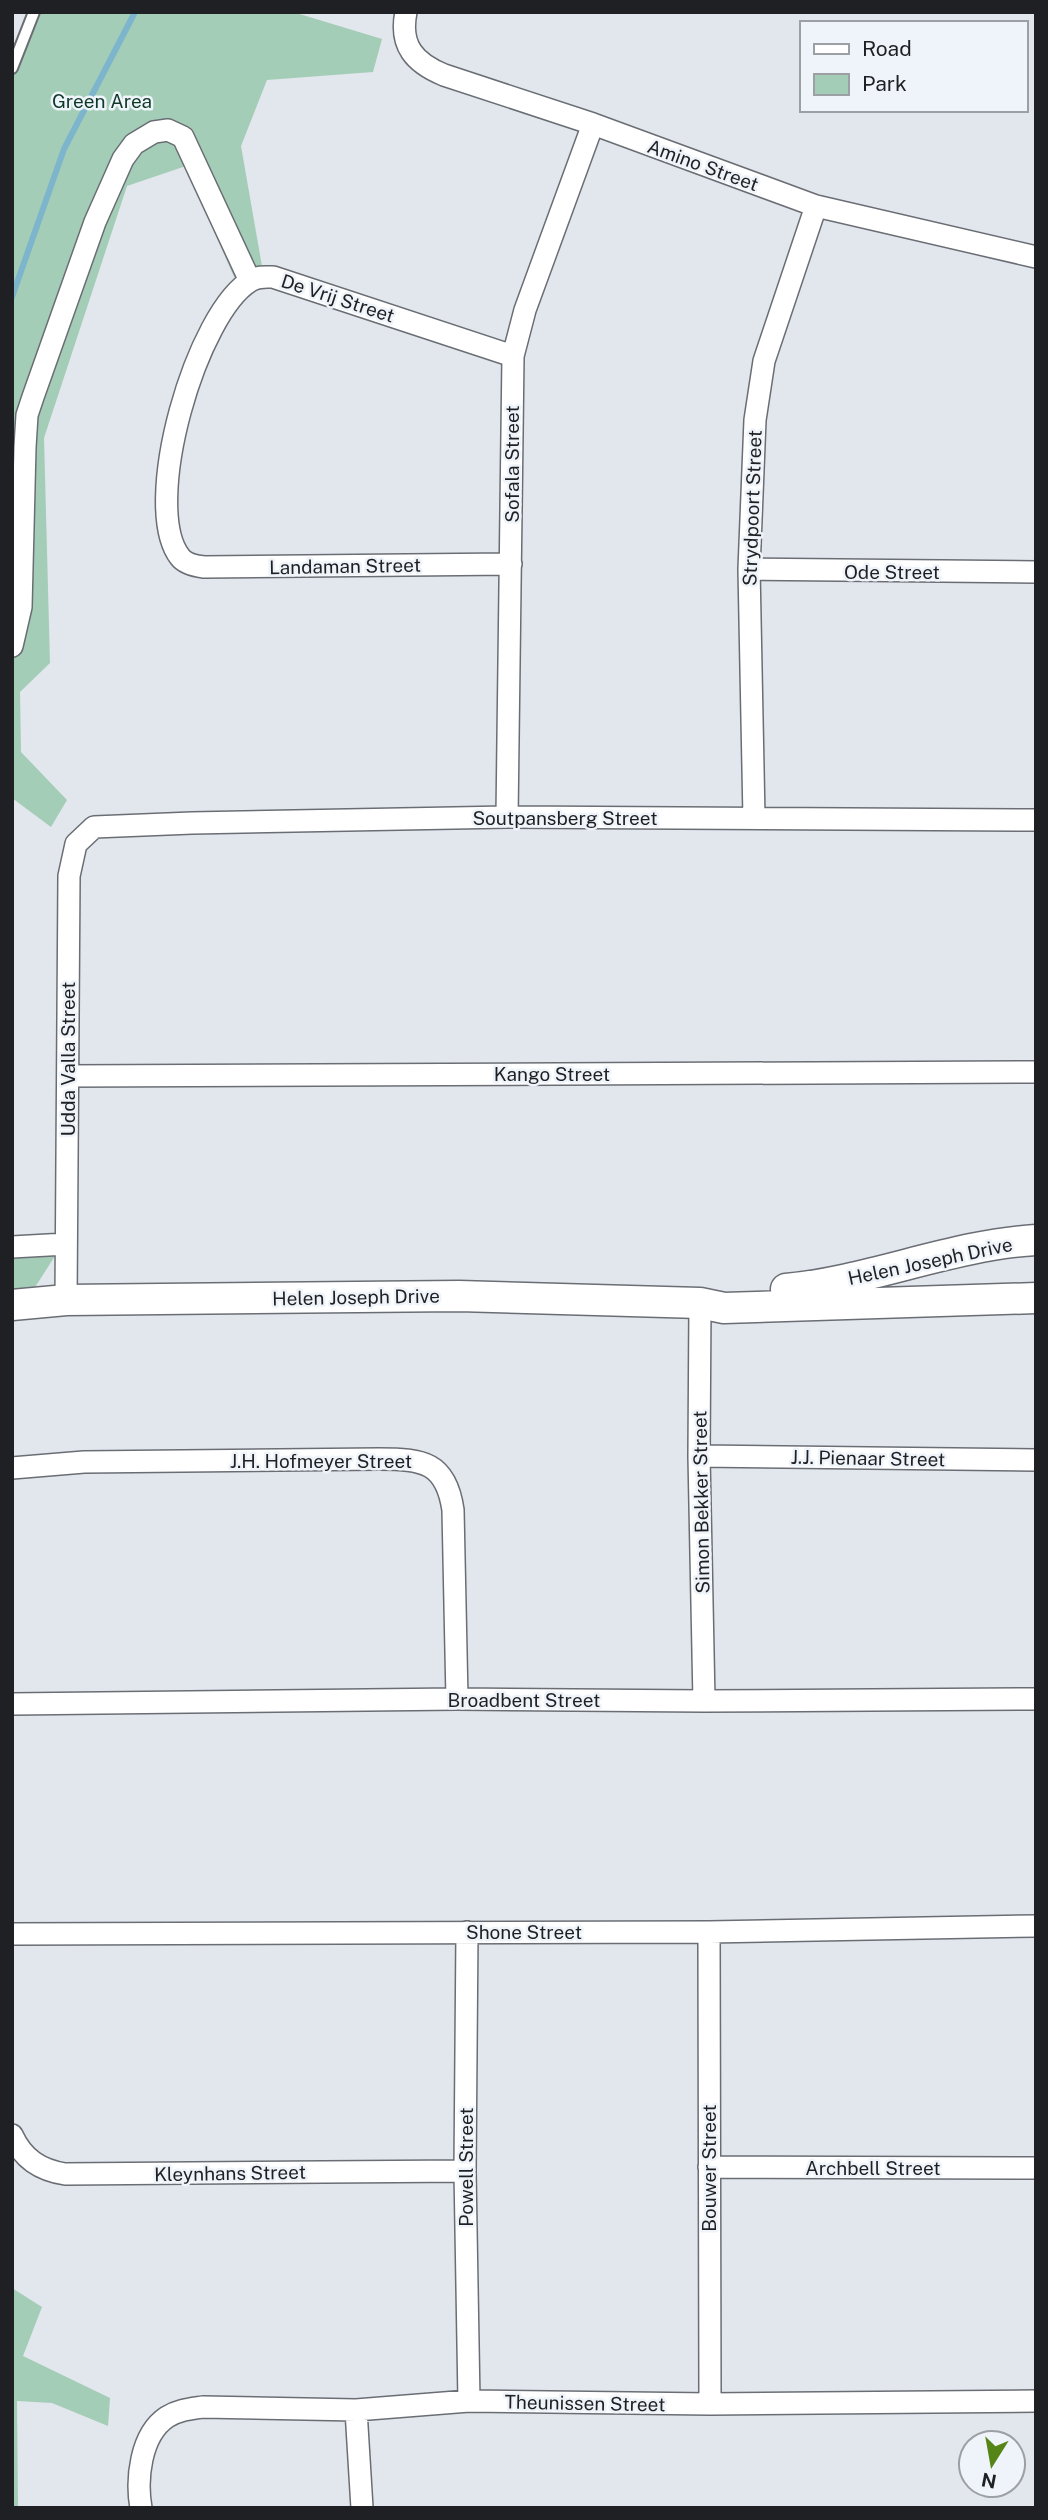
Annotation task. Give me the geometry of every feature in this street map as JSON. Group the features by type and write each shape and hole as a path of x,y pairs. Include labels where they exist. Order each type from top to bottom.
{"street":[{"name":"Amino Street","path":"405,18 409,49 425,67 593,124 816,206 1036,257"},
{"name":"Sofala Street","path":"507,817 513,356 525,310 593,124"},
{"path":"12,646 21,607 27,415 95,222 116,170 134,144 143,137 162,130 183,136 250,281"},
{"name":"Strydpoort Street","path":"754,818 749,569 755,420 764,361 816,206"},
{"name":"De Vrij Street","path":"250,281 259,277 273,277 513,356"},
{"name":"Landaman Street","path":"250,281 229,300 211,329 174,428 169,461 167,521 181,559 194,565 221,568 512,564"},
{"name":"Ode Street","path":"749,569 1036,572"},
{"name":"Soutpansberg Street","path":"94,827 192,822 507,817 1036,820"},
{"name":"Udda Valla Street","path":"66,1300 69,876 76,844 94,827"},
{"name":"Kango Street","path":"68,1076 1036,1072"},
{"name":"Helen Joseph Drive","path":"700,1303 717,1296 817,1286 994,1245 1036,1240"},
{"path":"12,1247 66,1244"},
{"name":"Helen Joseph Drive","path":"12,1305 66,1300 459,1296 700,1303 724,1308 1036,1298"},
{"name":"Simon Bekker Street","path":"700,1303 699,1456 704,1701"},
{"name":"J.J. Pienaar Street","path":"699,1456 1036,1460"},
{"name":"J.H. Hofmeyer Street","path":"12,1468 84,1462 389,1459 415,1459 429,1465 442,1475 451,1491 457,1699"},
{"name":"Broadbent Street","path":"12,1704 457,1699 1036,1699"},
{"name":"Shone Street","path":"12,1934 709,1932 1036,1926"},
{"name":"Powell Street","path":"467,1932 465,2171 469,2401"},
{"name":"Bouwer Street","path":"709,1932 710,2404"},
{"name":"Kleynhans Street","path":"12,2135 28,2159 40,2167 65,2174 465,2171"},
{"name":"Archbell Street","path":"709,2167 1036,2168"},
{"name":"Theunissen Street","path":"141,2508 138,2479 155,2430 165,2418 181,2410 203,2407 356,2410 469,2401 710,2404 1036,2401"},
{"path":"356,2410 362,2508"}],"lane":[{"path":"12,68 34,12"}],"green space":[{"name":"Green Area","path":"30,12 293,12 382,39 373,72 267,80 241,146 263,272 234,277 186,166 127,186 44,438 50,663 20,692 21,752 67,800 51,827 12,798 12,60"},
{"path":"55,1256 32,1292 12,1294 12,1258"},
{"path":"12,2288 42,2307 23,2356 110,2398 108,2426 52,2403 17,2401 18,2508 12,2508"}],"waterway":[{"path":"12,297 64,149 135,12"}]}
